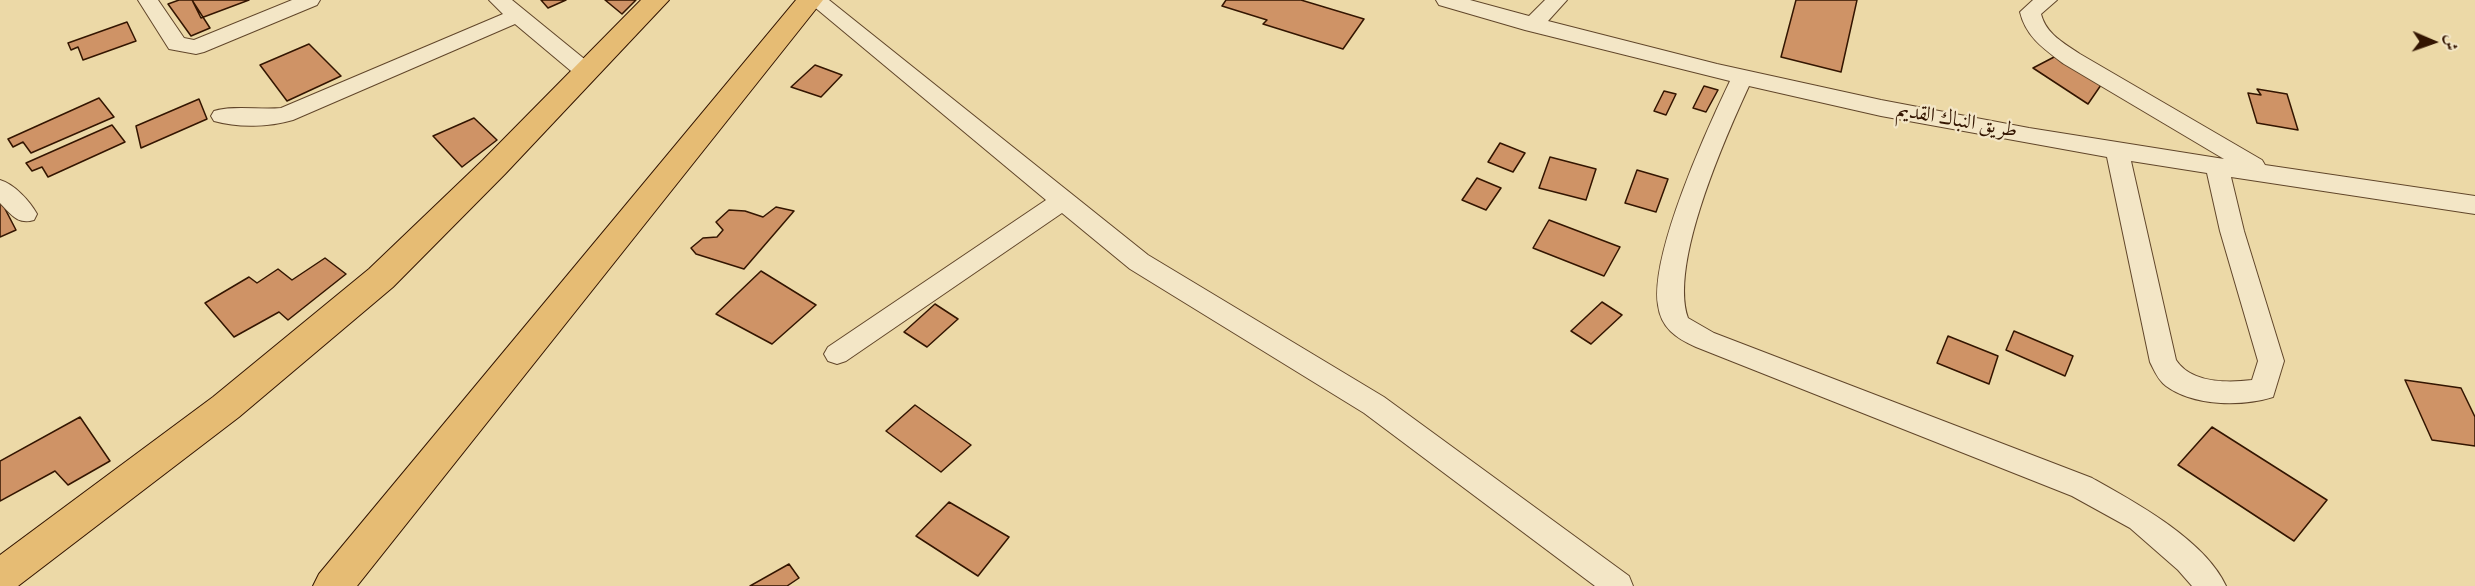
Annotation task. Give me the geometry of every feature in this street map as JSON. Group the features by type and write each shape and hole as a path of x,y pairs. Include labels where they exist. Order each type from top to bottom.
{"highway":[{"path":"0,577 226,407 381,278 494,167 656,0"},
{"path":"333,586 810,0"}],"street":[{"path":"148,0 177,44 196,47 310,0"},
{"path":"500,0 585,72"},
{"path":"816,0 1140,262 1374,405 1618,586"},
{"name":"طريق النباك القديم","path":"1446,0 1533,25 1742,78 1884,108 2116,150 2475,205"},
{"path":"1533,25 1557,0"},
{"path":"2047,0 2030,12 2034,27 2048,42 2105,80 2266,173"},
{"path":"222,116 260,118 285,115 519,15"},
{"path":"1742,78 1724,116 1679,241 1670,293 1671,308 1677,323 1706,340 2082,487 2140,519 2189,561 2211,586"},
{"path":"2116,150 2163,362 2172,376 2186,384 2248,394 2264,389 2271,361 2232,231 2217,165"},
{"path":"0,188 25,214"},
{"path":"837,354 1063,200"}],"building":[{"path":"179,0 192,0 210,28 191,36 168,4"},
{"path":"192,0 249,0 201,18"},
{"path":"541,0 566,0 548,8"},
{"path":"605,0 636,0 622,14"},
{"path":"1226,0 1301,0 1364,19 1343,49 1263,24 1267,20 1222,6"},
{"path":"1796,0 1857,0 1841,72 1781,57"},
{"path":"127,22 136,41 83,60 78,47 71,50 68,43"},
{"path":"309,44 341,76 287,101 260,65"},
{"path":"2056,56 2101,85 2088,104 2033,68"},
{"path":"815,65 842,75 821,97 791,87"},
{"path":"1704,86 1718,90 1706,112 1693,108"},
{"path":"2257,89 2287,94 2298,130 2257,123 2248,93 2261,95"},
{"path":"1664,91 1676,94 1666,115 1654,111"},
{"path":"99,98 114,117 31,153 23,142 13,147 8,139"},
{"path":"199,99 207,119 141,148 136,126"},
{"path":"474,118 497,140 462,167 433,136"},
{"path":"112,125 125,142 48,177 42,167 32,171 26,163"},
{"path":"1500,143 1525,153 1513,172 1488,162"},
{"path":"1550,157 1596,169 1586,200 1539,188"},
{"path":"1637,170 1668,179 1656,212 1625,203"},
{"path":"1477,178 1501,188 1486,210 1462,200"},
{"path":"0,199 16,230 0,237"},
{"path":"776,207 794,211 744,269 696,254 691,248 703,238 717,237 723,230 716,222 729,210 745,211 763,217"},
{"path":"1549,220 1620,247 1604,276 1533,248"},
{"path":"325,258 346,274 288,320 279,312 234,337 205,303 249,277 257,283 278,269 292,280"},
{"path":"761,271 816,305 772,344 716,314"},
{"path":"1602,302 1622,315 1591,344 1571,331"},
{"path":"935,304 958,319 927,347 904,332"},
{"path":"2014,331 2073,356 2065,376 2006,350"},
{"path":"1948,336 1998,356 1989,384 1937,363"},
{"path":"2405,380 2461,388 2475,417 2475,446 2432,440"},
{"path":"915,405 971,445 941,472 886,431"},
{"path":"80,417 110,461 68,485 55,471 0,501 0,461"},
{"path":"2212,427 2327,500 2294,541 2178,465"},
{"path":"949,502 1009,537 978,576 916,536"},
{"path":"789,564 799,578 787,586 750,586"}]}
